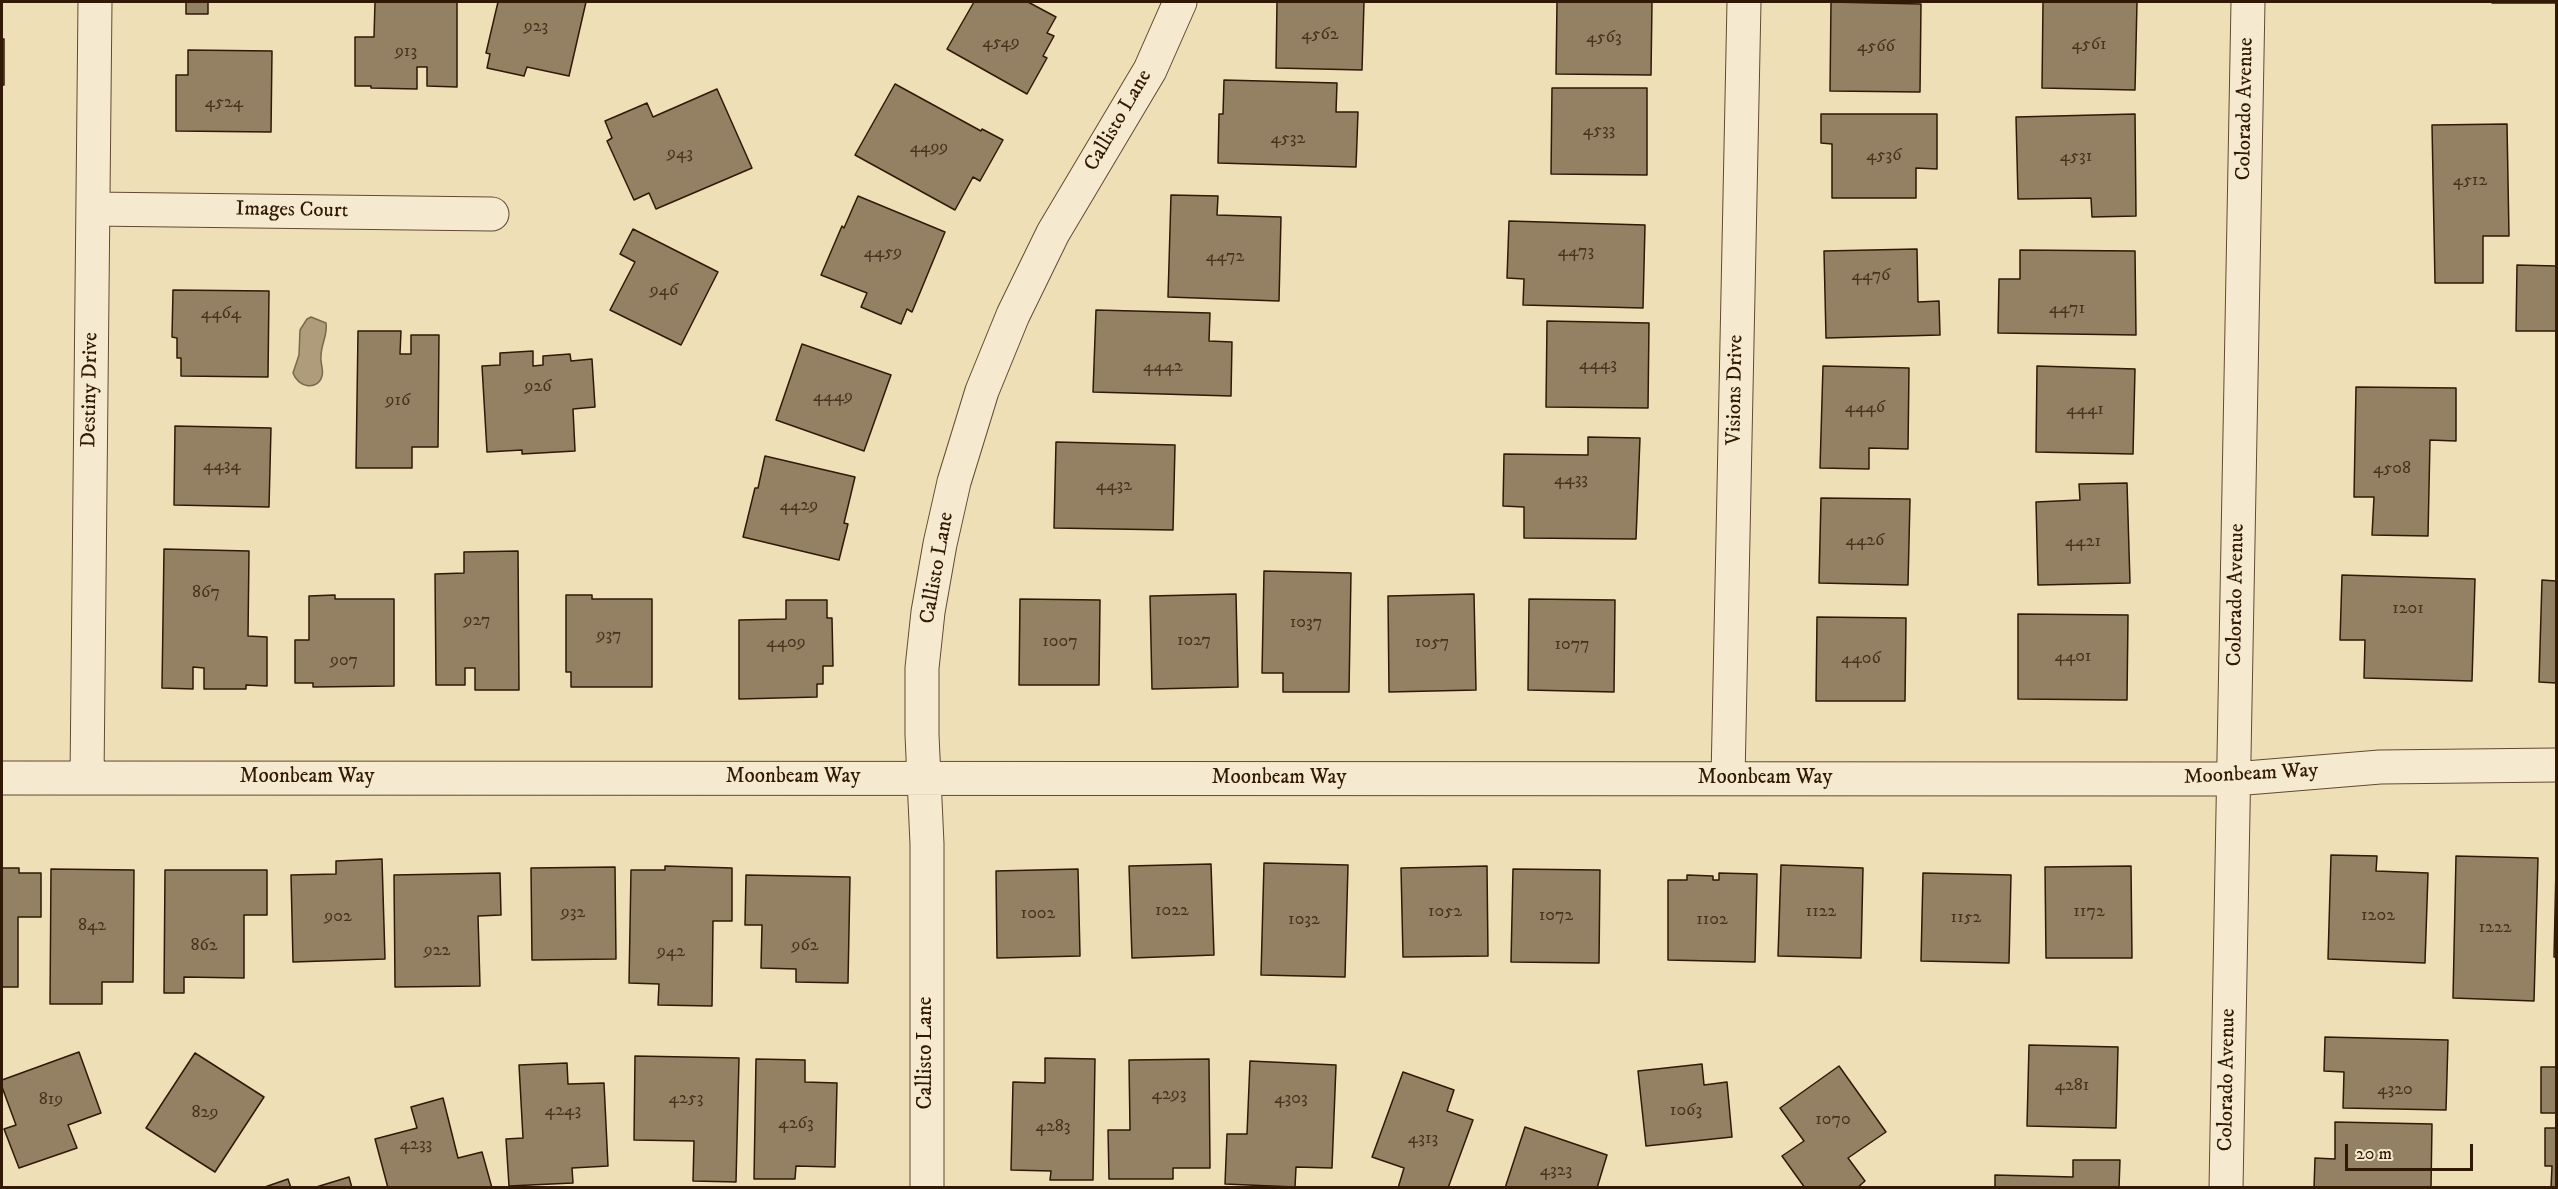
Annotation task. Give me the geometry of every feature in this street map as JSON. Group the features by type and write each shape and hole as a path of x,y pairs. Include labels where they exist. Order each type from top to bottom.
{"street":[{"name":"Destiny Drive","path":"87,778 95,2"},
{"name":"Callisto Lane","path":"927,1188 927,844 922,668 928,612 954,482 982,391 1013,315 1053,233 1150,70 1180,2"},
{"name":"Visions Drive","path":"1728,779 1744,2"},
{"name":"Colorado Avenue","path":"2226,1188 2248,2"},
{"name":"Images Court","path":"93,209 492,214"},
{"name":"Moonbeam Way","path":"2,778 2234,779 2380,767 2556,765"}],"shaded area":[{"path":"311,317 326,323 326,327 321,352 322,376 316,384 308,386 299,382 293,373 299,355 300,330"}],"building":[{"path":"186,2 208,2 208,14 186,14"},
{"path":"375,2 457,2 457,87 427,86 427,67 417,67 417,89 355,86 355,37 374,37"},
{"path":"498,2 586,2 569,76 527,67 524,76 487,68 490,54 486,53"},
{"path":"974,2 1028,2 1056,17 1047,33 1054,36 1043,56 1047,58 1027,94 947,49"},
{"path":"1277,2 1364,2 1362,70 1276,68"},
{"path":"1557,2 1652,2 1651,75 1556,74"},
{"path":"1831,2 1921,4 1920,92 1830,91"},
{"path":"2043,2 2137,2 2135,90 2042,88"},
{"path":"2556,2 2556,3 2492,3"},
{"path":"2,39 4,39 4,85 2,85"},
{"path":"188,50 272,51 271,132 176,131 176,75 188,75"},
{"path":"1224,80 1337,83 1336,112 1358,112 1356,167 1218,163 1219,114 1223,114"},
{"path":"895,84 981,131 982,129 1003,140 980,181 973,177 955,210 855,155"},
{"path":"1552,88 1647,88 1647,175 1551,174"},
{"path":"717,89 752,168 656,209 649,193 634,200 607,141 612,138 605,121 647,103 653,117"},
{"path":"1821,114 1937,114 1937,169 1916,168 1916,198 1832,198 1832,144 1821,143"},
{"path":"2135,114 2136,216 2092,217 2091,198 2018,199 2016,117"},
{"path":"2507,124 2509,236 2483,236 2483,283 2435,283 2432,125"},
{"path":"1171,195 1218,196 1217,215 1281,217 1279,301 1168,297"},
{"path":"858,196 945,232 912,312 907,309 901,324 861,307 867,293 821,275"},
{"path":"1509,221 1645,225 1643,308 1523,305 1524,279 1507,278"},
{"path":"633,229 718,272 681,345 610,310 635,262 620,254"},
{"path":"1917,249 1918,302 1939,301 1940,335 1826,338 1824,251"},
{"path":"2020,250 2135,251 2136,335 1998,333 1999,279 2020,279"},
{"path":"2517,265 2556,266 2556,331 2516,331"},
{"path":"173,290 269,291 268,377 181,376 181,358 177,358 177,338 172,337"},
{"path":"1096,310 1210,313 1209,341 1232,342 1231,396 1093,392"},
{"path":"1547,321 1649,323 1648,408 1546,407"},
{"path":"358,331 401,331 400,354 411,354 411,335 439,335 438,447 412,447 412,468 356,468"},
{"path":"802,344 891,375 864,451 776,420"},
{"path":"533,351 533,366 543,365 543,356 570,354 571,361 592,359 595,407 573,409 575,451 522,454 522,450 487,452 482,366 500,365 500,353"},
{"path":"1823,366 1909,368 1908,449 1869,448 1869,469 1820,468"},
{"path":"2037,366 2135,369 2133,454 2036,452"},
{"path":"2356,387 2456,388 2456,441 2430,440 2428,536 2372,535 2374,497 2354,497"},
{"path":"175,426 271,428 269,507 174,505"},
{"path":"1588,437 1640,438 1636,539 1524,538 1524,507 1503,506 1504,454 1588,455"},
{"path":"1056,442 1175,445 1173,530 1054,528"},
{"path":"765,456 855,477 844,523 848,524 839,560 743,537"},
{"path":"2127,483 2130,583 2038,585 2036,502 2080,500 2079,484"},
{"path":"1821,498 1910,499 1908,585 1819,583"},
{"path":"164,549 249,551 248,636 267,637 267,686 246,685 246,689 204,689 204,668 193,667 193,689 162,688"},
{"path":"518,551 519,690 475,690 475,668 465,668 465,685 436,685 435,574 464,573 464,552"},
{"path":"1264,571 1351,573 1349,692 1283,692 1283,673 1262,673"},
{"path":"2342,575 2475,579 2472,681 2364,678 2365,640 2340,640"},
{"path":"2542,580 2556,581 2556,683 2539,682"},
{"path":"1236,594 1238,687 1152,689 1150,596"},
{"path":"1474,594 1476,690 1389,692 1388,596"},
{"path":"335,595 335,599 394,599 394,686 313,687 313,683 295,683 295,640 309,640 309,596"},
{"path":"566,595 592,595 592,599 652,599 652,687 571,687 571,672 566,672"},
{"path":"1020,599 1100,600 1099,685 1019,685"},
{"path":"1529,599 1615,600 1614,692 1528,690"},
{"path":"786,600 827,600 827,618 832,618 833,666 823,666 823,684 817,684 817,697 739,699 739,620 786,619"},
{"path":"2018,614 2128,615 2127,700 2018,699"},
{"path":"1817,617 1906,618 1905,701 1816,701"},
{"path":"2331,855 2377,856 2376,871 2428,873 2425,963 2328,959"},
{"path":"2456,856 2538,858 2534,1001 2453,998"},
{"path":"382,859 385,959 293,962 291,875 336,874 336,861"},
{"path":"1264,863 1348,865 1345,977 1261,975"},
{"path":"1211,864 1214,955 1132,958 1129,866"},
{"path":"1781,865 1863,868 1861,958 1778,956"},
{"path":"665,866 732,868 732,921 713,921 712,1006 658,1005 659,984 629,983 631,870 665,870"},
{"path":"1487,866 1488,956 1403,957 1401,868"},
{"path":"2131,866 2132,958 2046,958 2045,867"},
{"path":"615,867 616,959 532,960 531,868"},
{"path":"2,868 19,868 19,873 41,873 41,917 18,917 18,987 2,987"},
{"path":"2556,868 2556,957 2554,957"},
{"path":"51,869 134,870 133,982 102,982 102,1004 50,1004"},
{"path":"1078,869 1080,956 997,958 996,871"},
{"path":"1513,869 1600,870 1599,963 1511,962"},
{"path":"165,870 267,870 267,915 244,915 244,978 184,977 184,993 164,993"},
{"path":"500,873 501,915 478,916 480,986 395,987 394,875"},
{"path":"1719,873 1757,874 1755,962 1668,960 1668,880 1687,880 1687,875 1713,876 1713,880 1719,880"},
{"path":"1923,873 2011,875 2009,963 1921,961"},
{"path":"746,875 850,877 848,983 796,982 796,969 761,968 762,925 745,925"},
{"path":"2325,1037 2448,1040 2446,1110 2343,1108 2344,1072 2324,1071"},
{"path":"2029,1045 2118,1047 2116,1128 2027,1126"},
{"path":"79,1052 101,1113 68,1125 77,1148 19,1168 4,1129 16,1125 2,1087 2,1080"},
{"path":"195,1053 264,1097 215,1172 146,1128"},
{"path":"635,1056 739,1058 736,1182 693,1181 694,1141 634,1140"},
{"path":"1045,1058 1095,1059 1093,1180 1050,1180 1051,1171 1011,1170 1013,1082 1045,1083"},
{"path":"756,1059 805,1060 805,1082 837,1083 835,1167 796,1166 795,1179 754,1179"},
{"path":"1209,1059 1210,1168 1173,1168 1173,1179 1109,1179 1108,1130 1130,1130 1129,1060"},
{"path":"1250,1061 1336,1065 1332,1168 1296,1167 1295,1187 1225,1184 1227,1134 1247,1134"},
{"path":"567,1063 568,1084 604,1083 608,1166 572,1168 573,1183 509,1186 506,1139 523,1138 519,1065"},
{"path":"1702,1064 1704,1085 1727,1082 1732,1137 1646,1146 1638,1071"},
{"path":"1839,1066 1886,1132 1848,1158 1865,1181 1857,1188 1805,1188 1782,1156 1804,1141 1780,1108"},
{"path":"2541,1067 2556,1067 2556,1113 2541,1113"},
{"path":"1403,1072 1454,1090 1447,1111 1473,1120 1448,1188 1398,1188 1404,1168 1372,1157"},
{"path":"443,1098 458,1158 482,1152 492,1188 388,1188 375,1139 417,1128 411,1107"},
{"path":"2335,1122 2432,1124 2431,1188 2314,1188 2315,1158 2335,1159"},
{"path":"1525,1127 1607,1155 1597,1188 1505,1188"},
{"path":"2545,1128 2556,1128 2556,1188 2551,1188 2552,1166 2545,1166"},
{"path":"2073,1160 2120,1160 2119,1188 1995,1188 1995,1175 2073,1177"},
{"path":"349,1177 352,1188 313,1188"},
{"path":"288,1179 291,1188 262,1188"}]}
